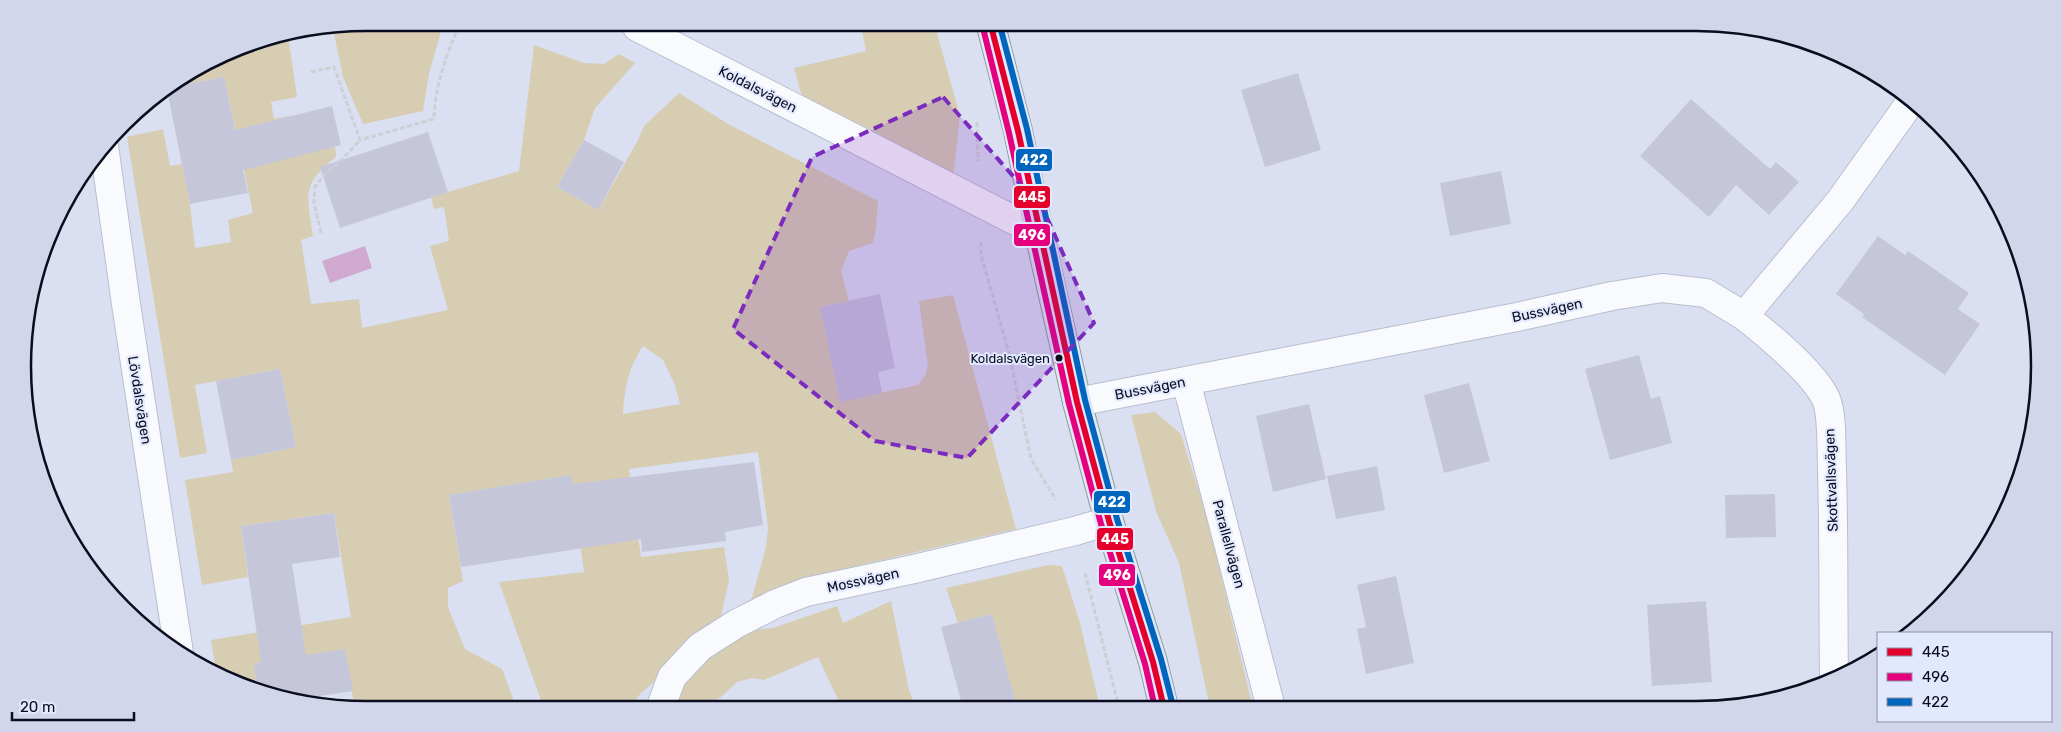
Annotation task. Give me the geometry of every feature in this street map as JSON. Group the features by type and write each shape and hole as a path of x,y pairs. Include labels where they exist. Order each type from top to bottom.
{"main road":[{"path":"992,31 1018,131 1077,402 1109,522 1154,662 1162,701"}],"street":[{"name":"Koldalsvägen","path":"643,31 1039,233"},
{"path":"1744,316 1840,201 1908,106"},
{"name":"Lövdalsvägen","path":"105,156 177,642"},
{"name":"Bussvägen","path":"1077,402 1612,296 1662,288 1706,293 1744,316"},
{"name":"Skottvallsvägen","path":"1744,316 1773,339 1817,384 1827,400 1831,429 1833,502 1834,671"},
{"name":"Parallellvägen","path":"1186,381 1269,701"},
{"name":"Mossvägen","path":"663,701 672,677 700,647 736,624 775,604 806,592 1109,522"}],"path":[{"path":"321,233 314,202 315,187 327,171 339,163 360,140 434,120 434,100 440,75 457,31"},
{"path":"311,72 334,67 360,140"},
{"path":"977,114 982,255 1009,353 1031,459 1075,531 1117,701"}],"highlighted area":[{"path":"943,97 1044,211 1094,323 967,458 875,441 733,329 812,157"}],"shaded area":[{"path":"441,31 429,74 423,111 363,124 343,77 334,33"},
{"path":"862,31 936,31 960,116 953,179 878,141 880,134 802,97 794,68 866,51"},
{"path":"289,41 297,97 271,102 274,119 289,116 299,155 335,146 336,157 317,175 309,191 308,200 313,236 301,240 311,304 359,299 362,328 448,310 430,246 449,241 444,207 434,209 431,197 519,171 534,45 584,63 604,64 619,54 635,63 595,108 584,140 557,187 598,210 637,142 644,126 679,93 728,124 878,201 873,243 849,251 841,271 849,301 820,307 840,401 918,385 925,376 928,366 919,301 953,295 1016,529 821,574 750,605 766,547 768,528 758,452 629,469 641,557 724,547 729,580 721,617 692,637 667,662 652,684 640,694 636,701 541,701 499,582 584,572 571,475 449,495 463,581 448,588 448,607 465,649 502,669 514,701 353,700 345,650 254,663 256,682 215,664 211,640 351,617 334,513 241,526 248,577 202,585 185,480 233,472 231,460 296,447 280,369 195,385 207,453 180,458 127,137 163,129 170,166 182,164 190,204 195,248 231,242 228,220 253,213 224,77 185,85 238,57 258,49","holes":["643,346 663,360 675,385 680,404 623,414 628,379 634,362"]},
{"path":"365,246 372,268 330,283 322,261"},
{"path":"1155,412 1181,434 1207,518 1251,701 1209,701 1179,563 1156,511 1131,415"},
{"path":"1049,565 1062,566 1080,623 1098,701 1014,701 992,614 958,623 946,588"},
{"path":"891,601 909,690 913,701 839,701 818,657 764,680 752,678 737,682 721,697 714,701 674,701 690,673 721,646 754,630 773,628 837,606 843,623"}],"building":[{"path":"1298,73 1321,150 1265,167 1241,90"},
{"path":"224,77 235,130 332,106 341,145 243,170 248,193 190,204 168,96 185,85"},
{"path":"1691,99 1770,169 1776,162 1799,182 1769,215 1736,185 1709,217 1640,156"},
{"path":"428,132 448,192 340,228 320,167"},
{"path":"584,140 624,162 598,210 557,187"},
{"path":"1501,171 1511,224 1450,236 1440,183"},
{"path":"1878,236 1905,255 1908,251 1969,293 1958,309 1980,324 1945,375 1862,317 1864,314 1836,294"},
{"path":"880,294 895,368 878,372 882,393 840,402 820,307"},
{"path":"1639,355 1651,399 1660,396 1672,443 1610,460 1585,369"},
{"path":"280,369 296,447 231,460 216,381"},
{"path":"1469,383 1490,461 1444,473 1424,395"},
{"path":"1309,404 1326,479 1273,492 1256,416"},
{"path":"754,462 763,525 725,532 726,541 642,552 641,539 461,567 449,495 571,475 573,484"},
{"path":"1377,466 1385,510 1336,519 1327,476"},
{"path":"1775,494 1776,537 1726,538 1725,495"},
{"path":"334,513 340,557 292,564 306,655 345,649 353,691 315,697 256,682 254,663 261,662 241,526"},
{"path":"1396,576 1414,663 1366,674 1357,629 1366,627 1357,585"},
{"path":"1706,601 1712,682 1652,686 1647,605"},
{"path":"992,614 1015,701 961,701 941,627"}],"transit line":[{"name":"496","path":"984,31 1009,133 1069,404 1101,524 1145,664 1153,701"},
{"name":"445","path":"992,31 1018,131 1077,402 1109,521 1153,662 1162,701"},
{"name":"422","path":"1001,31 1027,129 1085,400 1117,519 1161,659 1172,701"}],"place":[{"name":"Koldalsvägen","path":"1059,358"}]}
